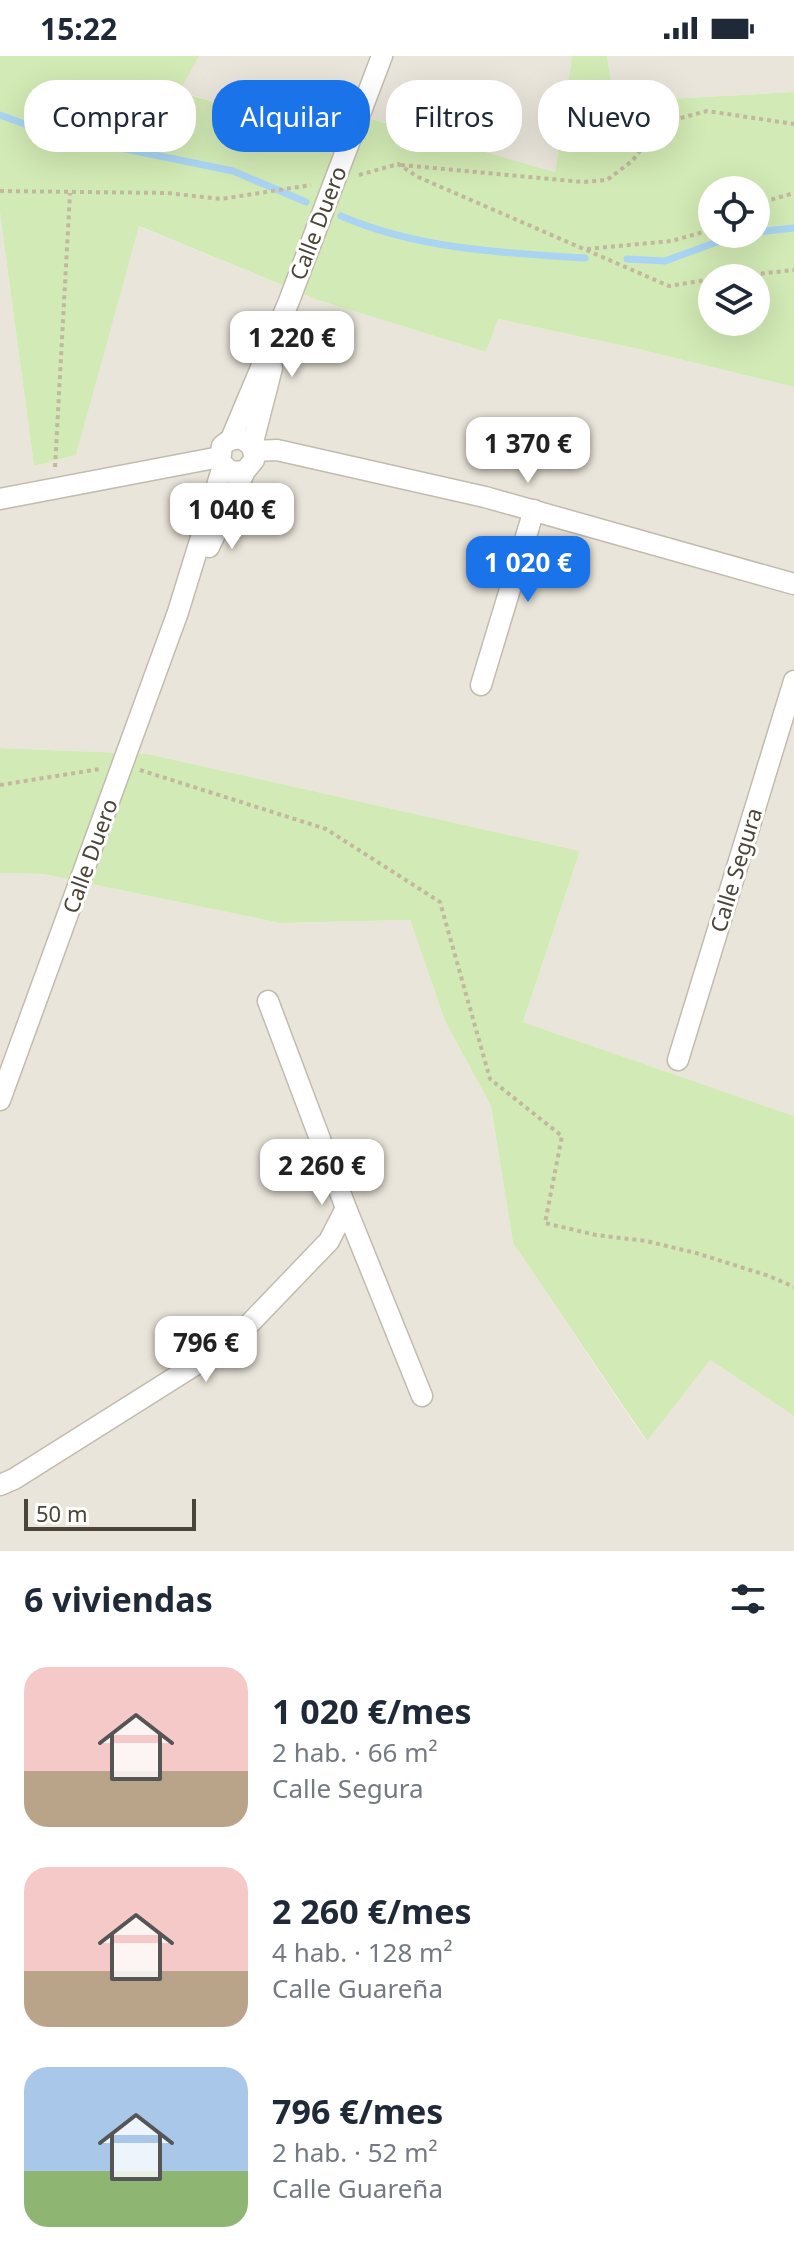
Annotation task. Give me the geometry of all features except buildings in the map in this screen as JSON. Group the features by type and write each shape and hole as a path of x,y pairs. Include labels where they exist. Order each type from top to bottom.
{"street":[{"name":"Calle Duero","path":"231,439 289,301 382,56"},
{"name":"Calle Duero","path":"253,448 289,301"},
{"path":"253,448 252,465 245,471 231,472 221,461 222,446 231,439 243,439 253,448 277,450 534,510 794,584"},
{"name":"Calle Duero","path":"0,1100 178,612 221,461"},
{"path":"0,499 221,461"},
{"name":"Calle Duero","path":"178,612 245,471"},
{"path":"481,685 534,510"},
{"name":"Calle Segura","path":"678,1060 794,681"},
{"path":"268,1001 346,1208 422,1396"},
{"path":"0,1485 233,1341 329,1241 346,1208"}],"path":[{"path":"0,191 167,193 221,199 334,181 398,164 583,182 607,180 677,119 707,111 794,124"},
{"path":"398,164 418,177 669,286 698,281"},
{"path":"54,488 70,193"},
{"path":"770,200 794,193"},
{"path":"585,249 671,241 698,232"},
{"path":"770,273 794,270"},
{"path":"0,785 123,765 326,829 440,902 490,1079 562,1136 545,1223 696,1253 794,1287"}],"shaded area":[{"path":"199,56 572,56 568,80 538,80 538,152 558,152 555,172 486,152 522,152 522,80 386,80 386,123 370,118 370,80 212,80 212,101 196,96 196,80 185,80"},
{"path":"607,56 794,56 794,92 679,98 679,80 611,80"},
{"path":"0,213 34,466 76,455 138,226 318,300 486,352 497,319 794,387 794,1116 523,1022 580,851 148,754 0,748"},
{"path":"0,873 43,874 280,923 410,920 445,1021 491,1106 513,1243 646,1441 710,1360 794,1416 794,1551 0,1551"}],"green space":[{"path":"0,56 199,56 186,80 24,80 24,152 196,152 196,97 212,101 212,152 370,152 370,119 386,123 386,152 486,152 555,172 558,152 679,152 679,98 794,92 794,387 498,319 486,352 318,300 139,226 76,455 34,466 0,213"},
{"path":"572,56 607,56 611,80 568,80"},
{"path":"0,748 148,754 580,851 523,1022 794,1116 794,1416 710,1360 647,1441 513,1243 491,1106 445,1021 410,920 280,923 43,874 0,873"}],"waterway":[{"path":"0,115 52,134 233,171 306,202"},
{"path":"341,216 400,236 461,248 585,258"},
{"path":"770,231 794,228"},
{"path":"627,259 665,261 701,248"}]}
